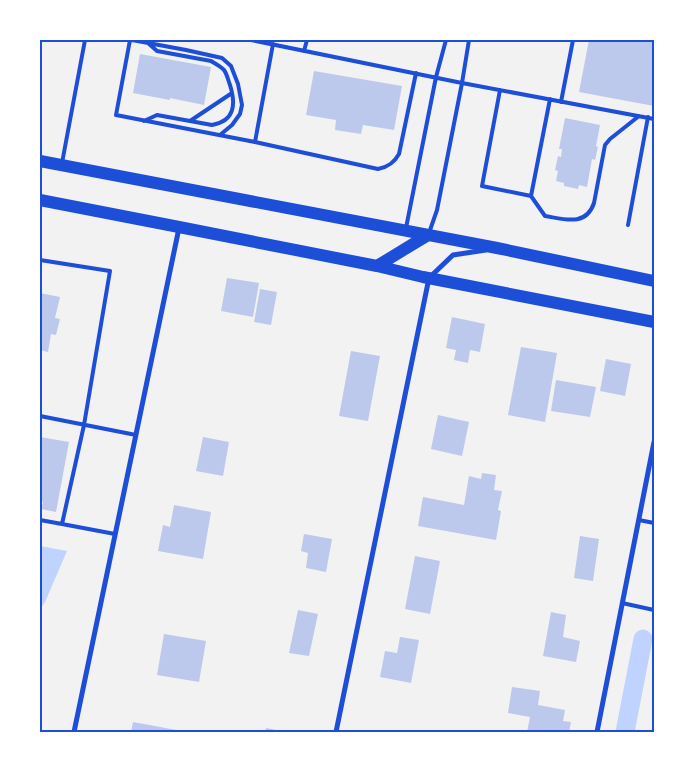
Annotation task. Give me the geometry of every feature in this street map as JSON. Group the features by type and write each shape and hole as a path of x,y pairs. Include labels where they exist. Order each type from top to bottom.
{"main road":[{"path":"40,161 497,248 654,281"},
{"path":"40,200 179,226 654,322"},
{"path":"377,266 428,235"}],"street":[{"path":"74,732 179,226"},
{"path":"336,732 429,278 453,255 497,248"},
{"path":"597,732 639,520 652,465 654,442"}],"lane":[{"path":"61,165 86,40"},
{"path":"220,135 232,126 240,114 242,105 232,66 222,58 131,40 116,115 378,168 385,168 391,165 399,154 416,73"},
{"path":"251,40 654,119"},
{"path":"304,51 306,40"},
{"path":"406,231 436,77 446,40"},
{"path":"428,235 437,210 469,40"},
{"path":"561,102 573,40"},
{"path":"144,120 157,115 212,125 218,124 227,120 234,105 225,72 218,65 211,61 157,51 148,43"},
{"path":"255,142 273,44"},
{"path":"500,90 482,186 531,196 545,216 578,220 588,214 594,203 605,144 639,116"},
{"path":"190,121 232,93"},
{"path":"531,196 550,100"},
{"path":"628,225 648,118"},
{"path":"40,260 110,271 84,425 62,524"},
{"path":"40,416 136,435"},
{"path":"40,520 115,534"},
{"path":"639,520 654,523"},
{"path":"622,604 654,610"}],"water":[{"path":"40,546 67,551 45,602 40,609"}],"building":[{"path":"589,40 654,40 654,106 579,92"},
{"path":"140,54 211,67 204,105 133,93"},
{"path":"314,71 402,86 394,130 363,125 361,134 335,130 336,120 306,115"},
{"path":"565,118 600,125 596,146 598,147 595,160 592,159 587,187 579,185 578,189 564,186 564,183 556,181 558,171 555,170 558,156 561,157 562,149 559,149"},
{"path":"227,278 259,283 253,317 221,311"},
{"path":"260,289 277,292 271,325 254,322"},
{"path":"40,293 60,297 55,318 60,319 56,335 51,334 48,352 40,350"},
{"path":"452,317 485,324 480,352 470,350 468,363 454,360 456,350 446,348"},
{"path":"521,347 557,353 545,422 508,415"},
{"path":"351,351 380,356 368,421 339,416"},
{"path":"606,359 631,364 625,396 600,391"},
{"path":"556,380 596,387 590,417 551,411"},
{"path":"438,415 469,422 462,456 431,449"},
{"path":"40,437 69,442 56,512 41,509 43,502 40,501"},
{"path":"203,437 229,442 223,476 196,471"},
{"path":"482,473 496,475 494,490 502,491 498,510 501,511 496,540 418,526 423,497 464,505 469,476 481,479"},
{"path":"174,505 211,512 203,559 158,551 163,525 170,527"},
{"path":"304,534 332,539 326,572 306,568 308,553 301,551"},
{"path":"580,536 599,539 593,581 574,578"},
{"path":"415,556 440,561 430,614 405,609"},
{"path":"298,610 318,614 309,656 289,653"},
{"path":"551,612 566,615 563,637 580,641 576,662 543,656"},
{"path":"164,634 206,641 199,682 157,675"},
{"path":"400,637 419,640 411,683 380,677 385,651 397,653"},
{"path":"512,687 540,691 538,705 565,710 563,721 571,722 569,732 527,732 530,717 508,713"},
{"path":"133,722 182,731 182,732 131,732"},
{"path":"266,728 282,731 282,732 265,732"}],"waterway":[{"path":"625,732 643,639"}]}
